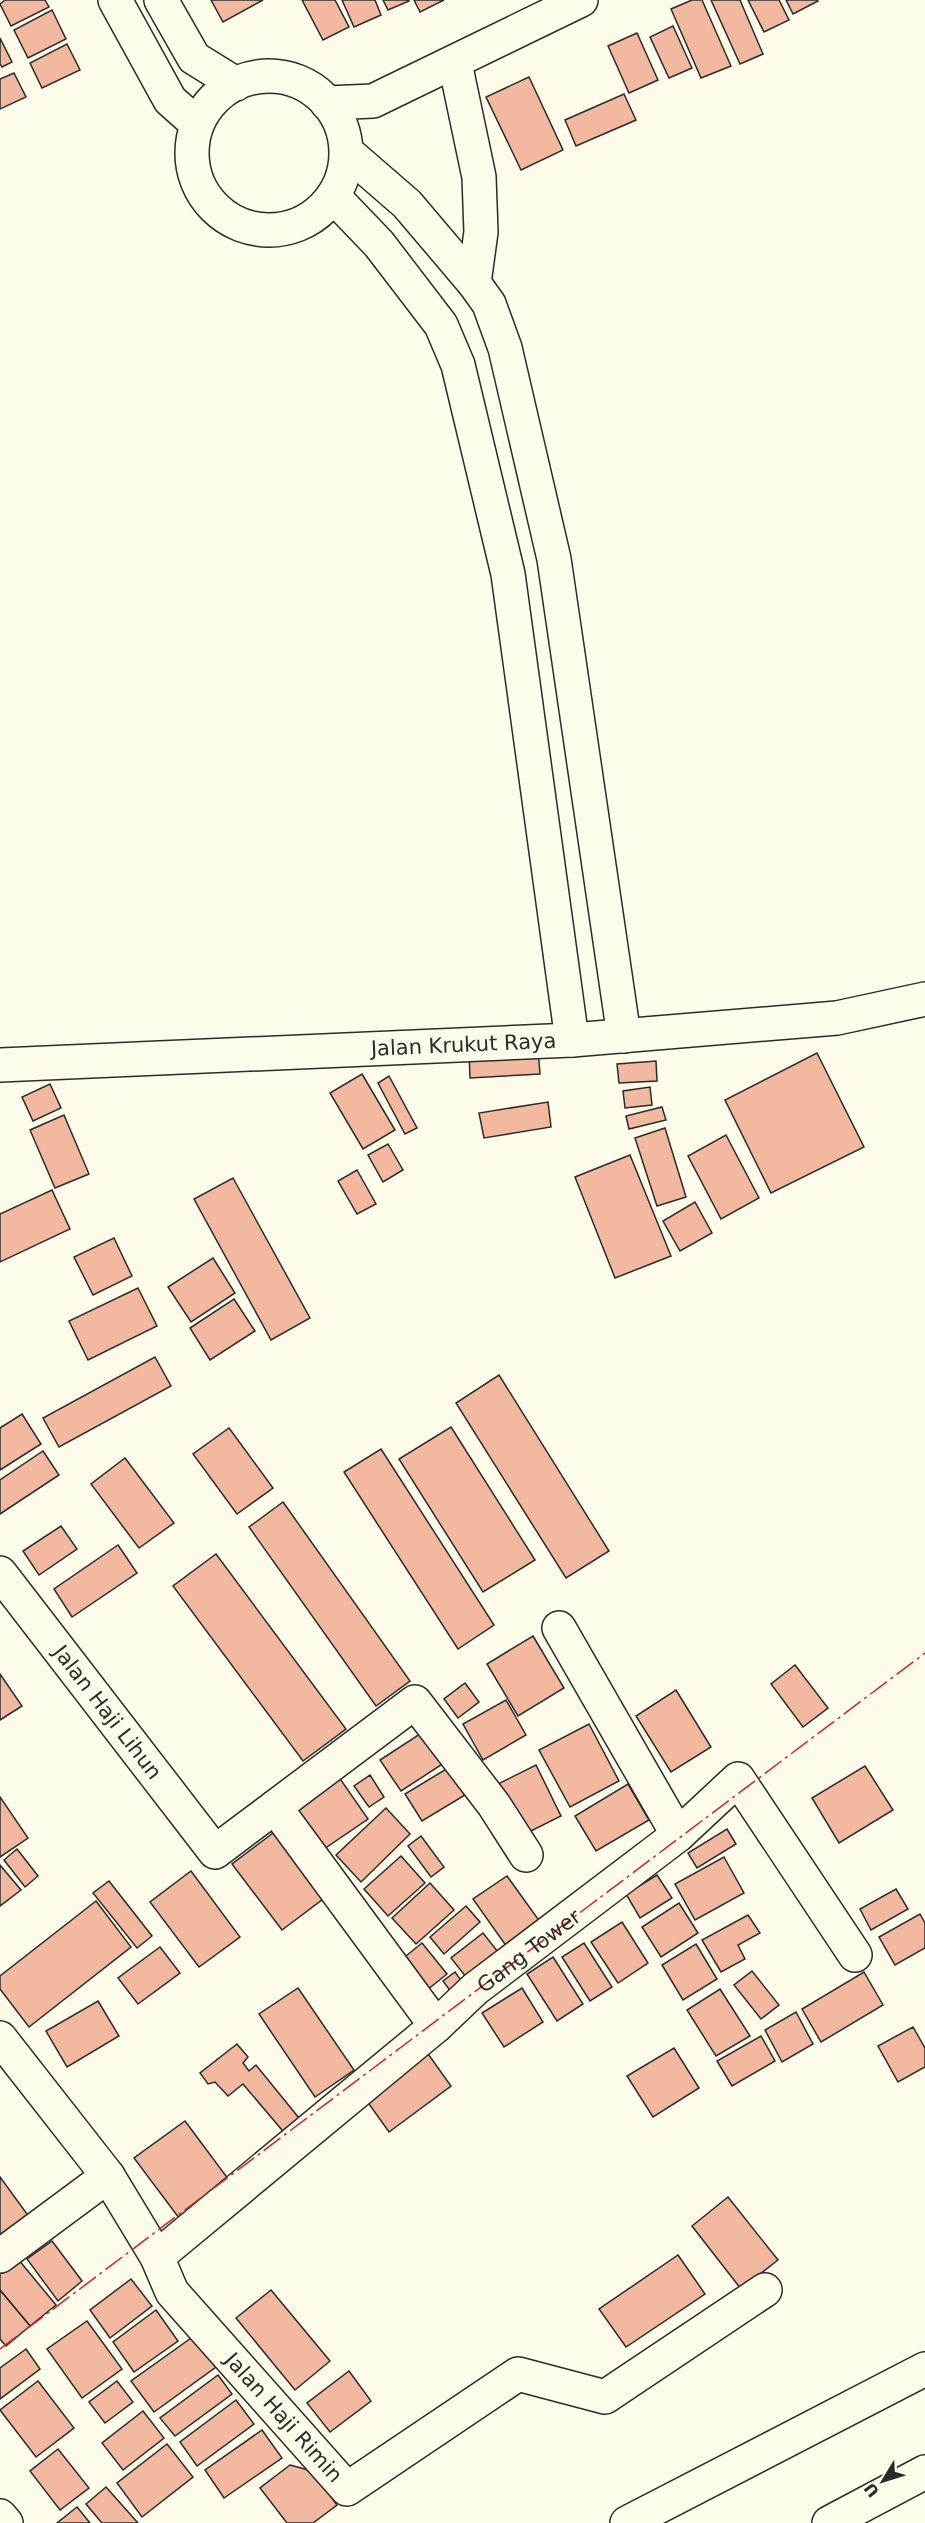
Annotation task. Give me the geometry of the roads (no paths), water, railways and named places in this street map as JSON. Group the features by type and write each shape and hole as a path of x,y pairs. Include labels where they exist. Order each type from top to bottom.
{"main road":[{"path":"115,0 170,100 197,124"},
{"path":"162,0 194,58 236,84"},
{"path":"327,103 373,100 455,63 581,0"},
{"path":"455,63 479,177 482,294"},
{"path":"274,76 294,81 312,89 327,103 338,119 345,144 343,175 333,196 319,213 300,225 278,231 255,229 234,221 216,209 202,190 194,169 192,146 197,124 213,100 236,84 255,77 274,76"},
{"path":"345,144 373,100"},
{"path":"345,144 407,204 482,294 505,348 554,559 624,1036"},
{"path":"333,196 379,244 441,325 458,365 508,574 572,1040"},
{"path":"441,325 482,294"},
{"name":"Jalan Krukut Raya","path":"0,1065 572,1040 837,1018 925,999"},
{"name":"Jalan Haji Lihun","path":"0,1573 215,1852 275,1807"},
{"path":"559,1628 678,1834"},
{"path":"436,2026 275,1807 415,1701 494,1805 526,1856"},
{"name":"Gang Tower","path":"157,2257 436,2026 475,1989 678,1834 738,1779 855,1955"},
{"name":"Jalan Haji Rimin","path":"0,2038 108,2176 157,2257 172,2292 347,2489 518,2374 605,2397 765,2290"},
{"path":"0,2256 108,2176"},
{"path":"627,2523 925,2369"},
{"path":"829,2523 925,2472"},
{"path":"613,2523 696,2488"},
{"path":"0,2516 6,2523"}]}
